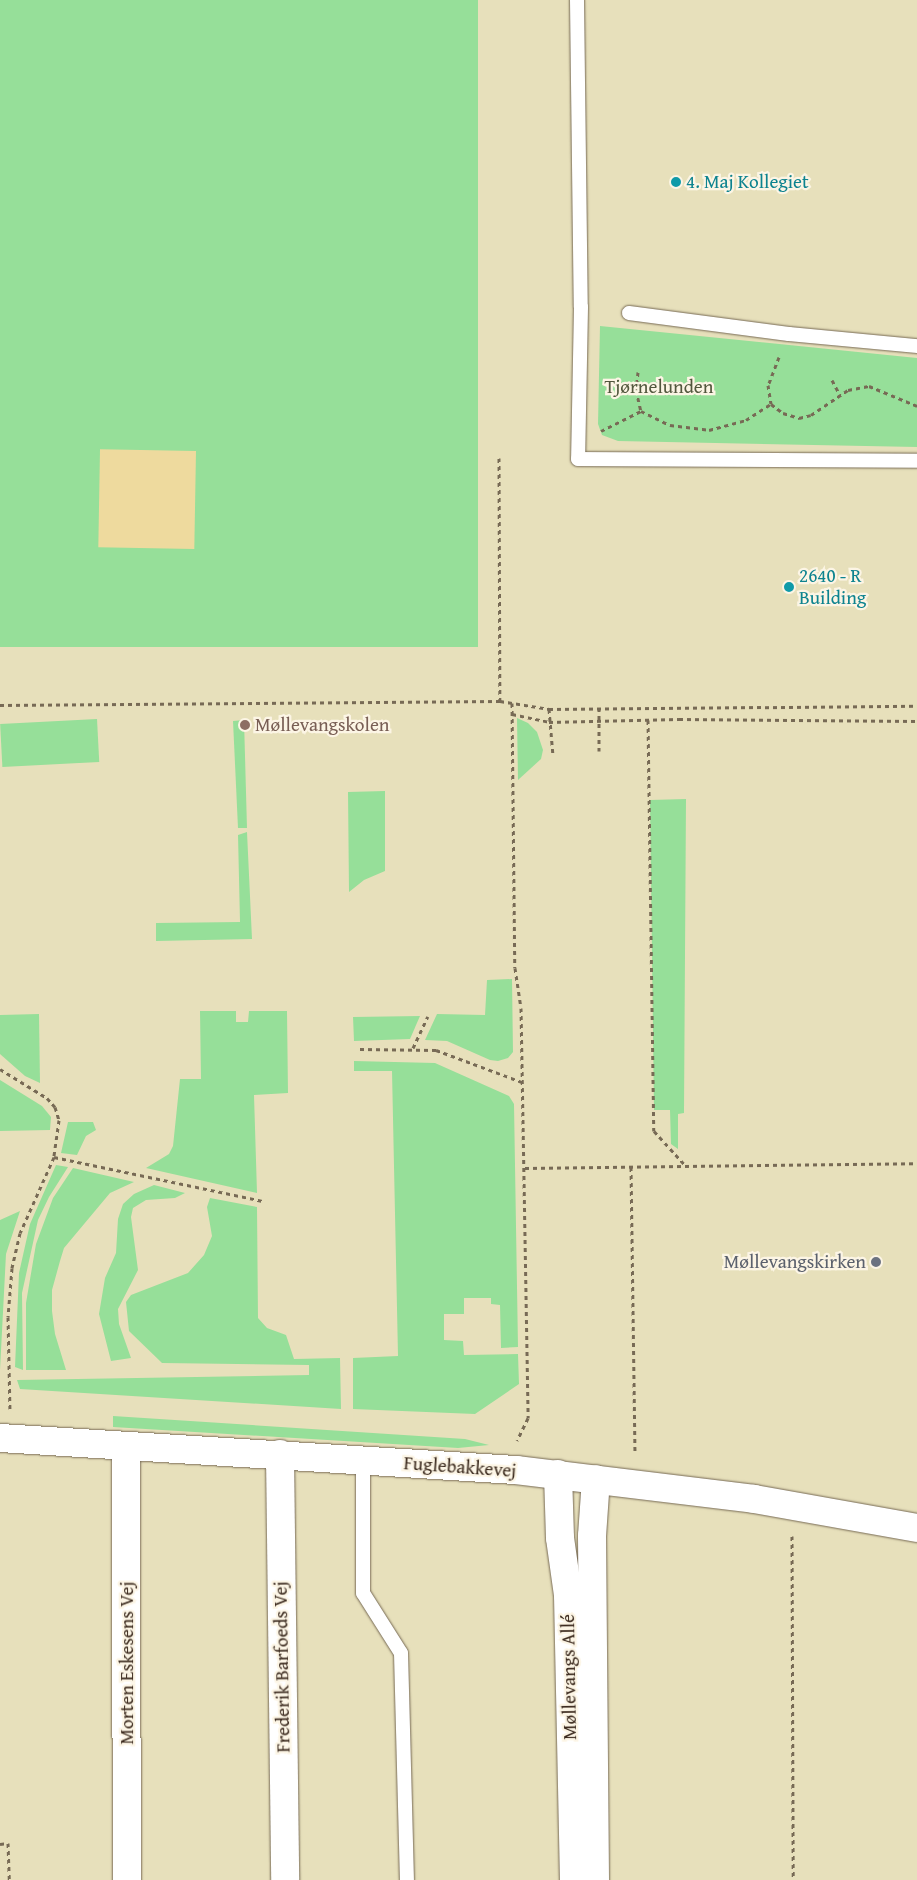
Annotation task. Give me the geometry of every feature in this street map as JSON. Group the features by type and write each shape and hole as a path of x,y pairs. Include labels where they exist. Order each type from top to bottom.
{"street":[{"name":"Fuglebakkevej","path":"6,1439 280,1454 558,1474 792,1506 917,1528"},
{"name":"Morten Eskesens Vej","path":"126,1446 127,1880"},
{"name":"Frederik Barfoeds Vej","path":"280,1454 285,1880"},
{"name":"Møllevangs Allé","path":"558,1474 560,1538 568,1595 574,1880"},
{"name":"Møllevangs Allé","path":"595,1880 592,1536 596,1480"}],"lane":[{"path":"577,0 581,307 578,459 917,462"},
{"path":"629,314 789,334 917,346"},
{"path":"363,1460 364,1593 402,1653 407,1880"}],"path":[{"path":"789,334 772,370 768,385 771,404 784,413 799,418 812,415 848,390 869,386 917,406"},
{"path":"638,372 636,390 641,411"},
{"path":"832,380 840,395"},
{"path":"641,411 670,425 709,430 746,420 771,404"},
{"path":"578,443 641,411"},
{"path":"499,458 500,701"},
{"path":"0,705 500,701 549,709 917,706"},
{"path":"512,703 515,968 521,1008 528,1418 517,1435 516,1470"},
{"path":"599,708 599,751"},
{"path":"549,709 552,756"},
{"path":"512,714 549,722 648,720 917,721"},
{"path":"648,720 654,1131 685,1165"},
{"path":"413,1048 428,1016"},
{"path":"360,1049 413,1048 436,1050 522,1082"},
{"path":"0,1069 36,1089 55,1107 59,1135 54,1157 29,1210 12,1268 6,1439"},
{"path":"54,1157 262,1201"},
{"path":"525,1168 917,1163"},
{"path":"631,1167 636,1484"},
{"path":"792,1506 794,1880"},
{"path":"0,1844 8,1843 9,1880"}],"green space":[{"path":"0,0 478,0 478,647 0,647"},
{"name":"Tjørnelunden","path":"600,326 917,358 917,447 618,441 602,435 598,424"},
{"path":"517,718 528,723 537,732 543,750 541,759 518,780"},
{"path":"97,719 99,762 2,767 0,724"},
{"path":"244,720 247,828 238,828 233,721"},
{"path":"385,791 385,871 364,880 349,892 348,792"},
{"path":"686,799 684,1113 678,1114 678,1149 671,1144 670,1110 654,1110 650,800"},
{"path":"247,832 252,939 156,941 156,923 240,922 238,835"},
{"path":"512,979 513,1052 508,1058 498,1061 490,1060 447,1041 425,1040 437,1014 485,1015 487,980"},
{"path":"200,1011 236,1011 236,1022 248,1022 249,1011 287,1011 288,1093 254,1095 257,1193 146,1168 169,1154 173,1146 180,1079 201,1079"},
{"path":"39,1014 40,1083 25,1076 0,1054 0,1015"},
{"path":"420,1016 410,1039 354,1041 353,1017"},
{"path":"354,1061 435,1063 509,1096 514,1104 518,1347 501,1348 500,1305 491,1304 491,1298 464,1298 464,1314 444,1314 444,1340 463,1341 464,1355 518,1354 519,1384 475,1414 353,1409 353,1358 398,1356 392,1071 354,1071"},
{"path":"0,1080 42,1106 51,1117 50,1130 0,1131"},
{"path":"68,1122 93,1122 96,1130 86,1136 77,1155 61,1153"},
{"path":"56,1165 68,1167 49,1197 38,1220 22,1293 23,1370 15,1367 19,1273 30,1224"},
{"path":"73,1168 134,1182 110,1193 64,1248 52,1290 52,1311 55,1334 66,1370 26,1370 26,1303 36,1244 53,1198"},
{"path":"154,1185 185,1193 175,1198 146,1200 133,1208 131,1217 138,1270 118,1309 119,1324 131,1358 111,1361 99,1314 105,1278 116,1253 118,1219 123,1204 134,1194"},
{"path":"210,1198 257,1207 258,1318 267,1328 286,1335 294,1359 340,1358 341,1409 20,1389 17,1380 309,1375 309,1365 162,1363 129,1331 126,1302 131,1295 188,1273 204,1255 212,1236 207,1207"},
{"path":"20,1211 6,1254 0,1370 0,1220"},
{"path":"113,1416 465,1439 489,1445 458,1448 113,1427"}],"sand":[{"path":"100,449 196,451 194,549 98,547"}],"place":[{"name":"4. Maj Kollegiet","path":"676,182"},
{"name":"2640 - R Building","path":"789,587"},
{"name":"Møllevangskolen","path":"245,725"},
{"name":"Møllevangskirken","path":"876,1262"}]}
